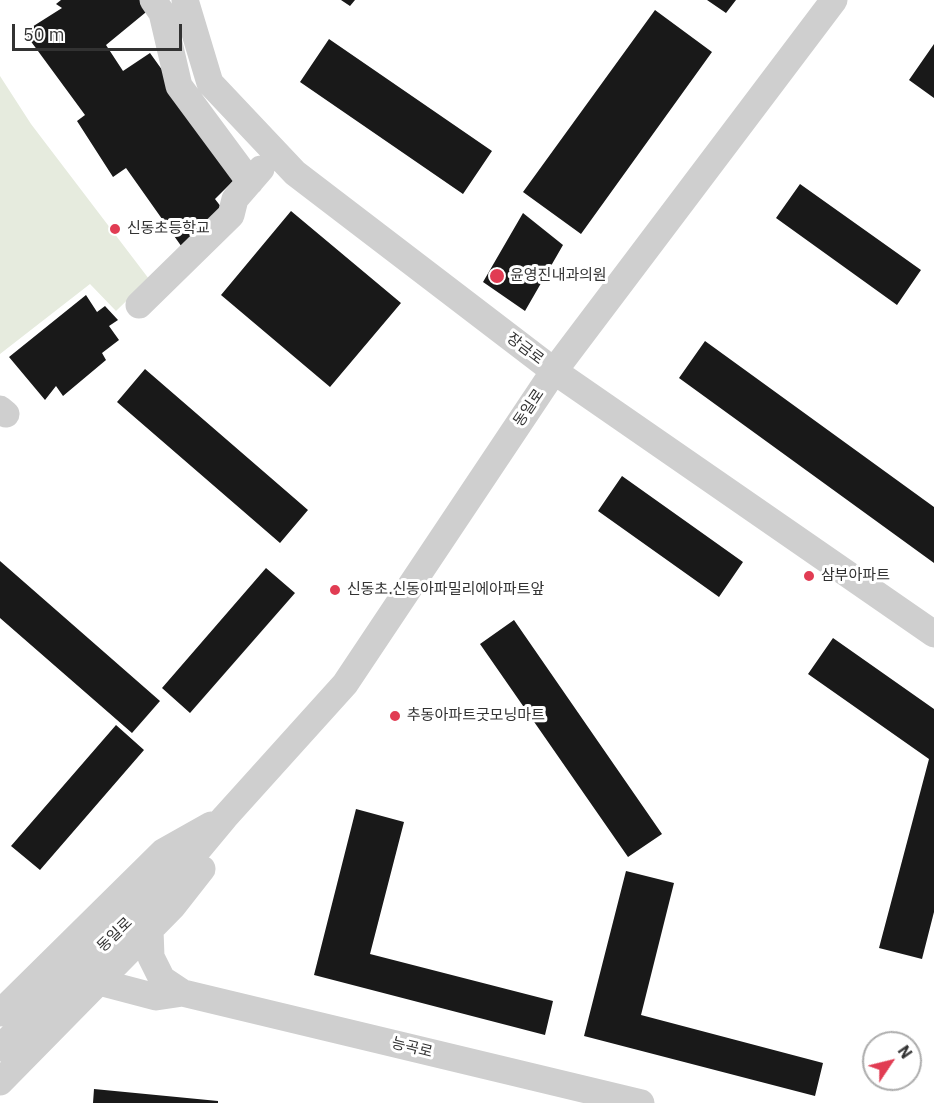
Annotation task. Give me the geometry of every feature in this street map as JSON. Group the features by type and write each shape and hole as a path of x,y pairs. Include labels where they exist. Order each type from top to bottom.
{"street":[{"path":"153,0 162,13 178,86 250,183"},
{"name":"장금로","path":"185,0 210,82 295,172 554,371 934,634"},
{"name":"동일로","path":"0,1048 180,871 225,817 345,684 554,371 834,0"},
{"path":"139,305 231,215 235,200 276,152"},
{"path":"0,991 154,841 192,824 225,817 218,845 188,888 150,930 0,1082"},
{"name":"동일로","path":"0,1013 163,852 225,817"},
{"path":"150,930 151,957 162,980 183,993"},
{"path":"99,982 156,997 183,993"},
{"name":"능곡로","path":"183,993 641,1103"}],"shaded area":[{"path":"0,76 31,124 149,279 116,311 90,284 0,354"}],"building":[{"path":"61,0 144,0 151,8 106,45 123,71 150,53 238,176 215,199 228,216 184,250 126,168 113,177 77,121 85,115 24,32 62,8 56,4"},
{"path":"341,0 355,0 350,6"},
{"path":"707,0 736,0 726,13"},
{"path":"655,10 712,52 581,234 523,192"},
{"path":"329,39 492,151 463,194 300,82"},
{"path":"934,44 934,98 909,80"},
{"path":"800,184 921,270 897,305 776,218"},
{"path":"291,211 401,303 330,387 221,295"},
{"path":"523,213 563,245 525,311 483,282"},
{"path":"86,295 97,312 105,306 118,320 109,326 119,340 102,353 106,360 63,396 56,386 45,400 9,357"},
{"path":"705,341 934,507 934,563 679,378"},
{"path":"145,369 308,510 280,543 117,402"},
{"path":"622,476 743,562 719,597 598,511"},
{"path":"0,561 160,701 132,733 0,618"},
{"path":"266,568 295,593 190,713 162,688"},
{"path":"514,620 662,834 628,857 480,644"},
{"path":"833,638 934,709 934,912 922,959 879,948 929,759 808,674"},
{"path":"116,725 144,750 40,870 11,846"},
{"path":"356,809 404,822 370,954 553,1001 545,1035 314,975"},
{"path":"626,871 674,883 641,1015 823,1063 815,1096 584,1036"},
{"path":"94,1089 218,1101 218,1103 93,1103"}],"place":[{"name":"신동초등학교","path":"115,229"},
{"name":"윤영진내과의원","path":"497,276"},
{"name":"삼부아파트","path":"809,576"},
{"name":"신동초.신동아파밀리에아파트앞","path":"335,590"},
{"name":"추동아파트굿모닝마트","path":"395,716"}]}
